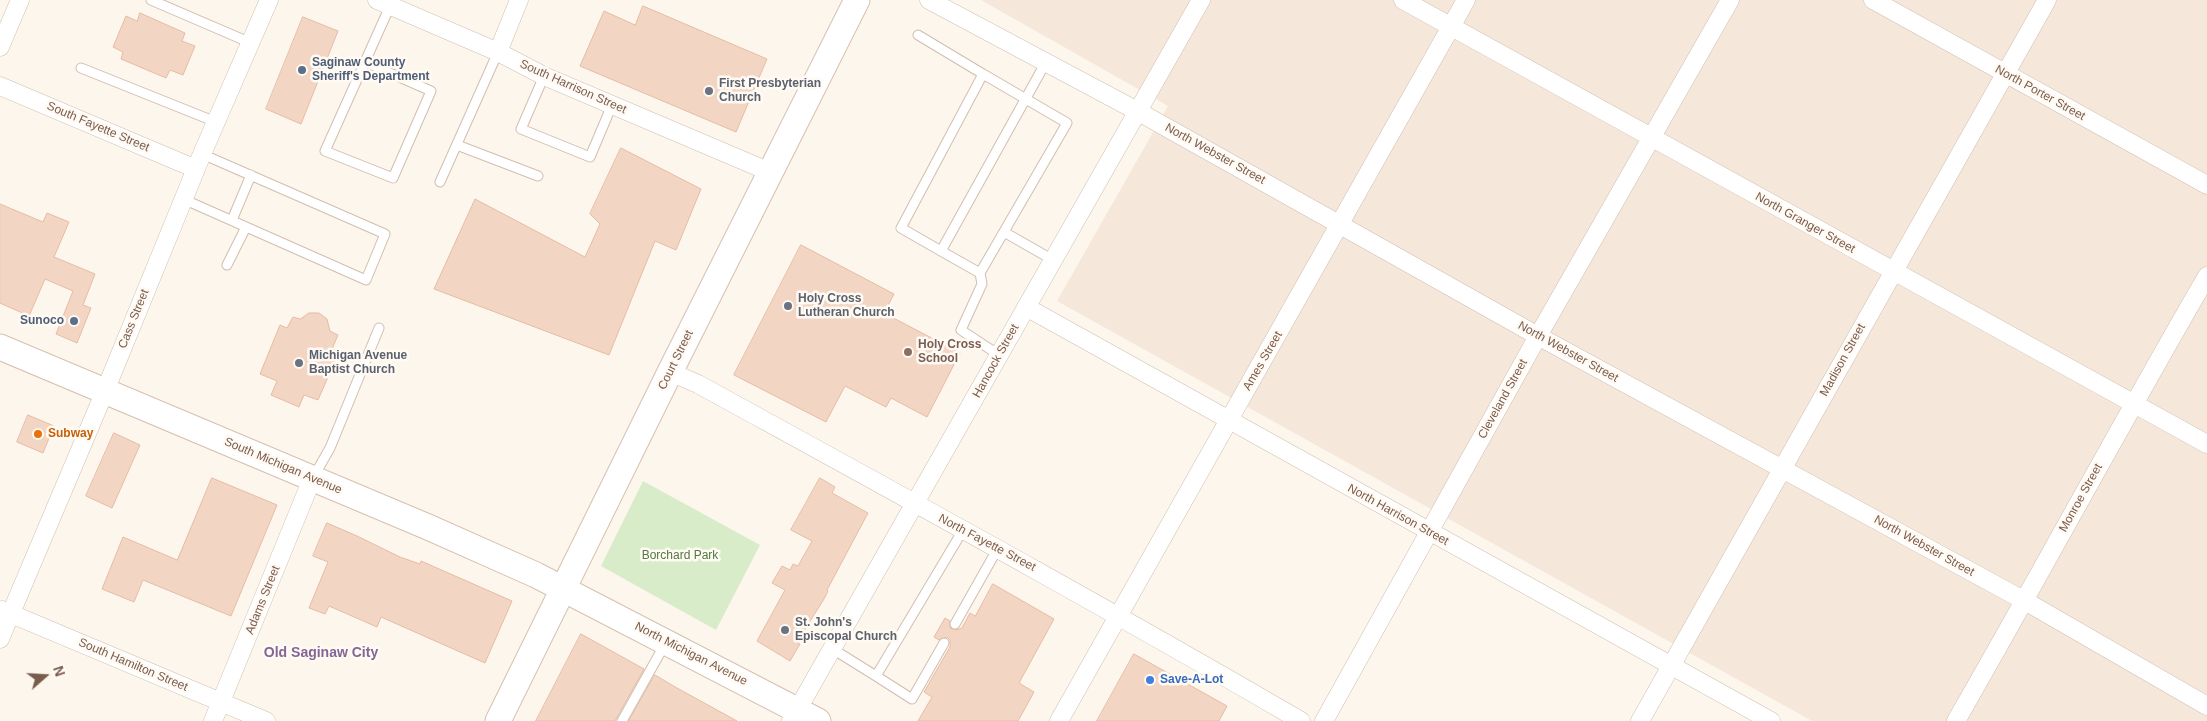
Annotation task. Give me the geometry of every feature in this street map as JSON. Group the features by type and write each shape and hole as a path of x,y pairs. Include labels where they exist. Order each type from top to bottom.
{"main road":[{"name":"Court Street","path":"498,721 670,372 857,0"},
{"name":"South Michigan Avenue","path":"0,348 428,527 564,588"},
{"name":"North Michigan Avenue","path":"564,588 667,641 803,717"}],"street":[{"path":"0,47 20,0"},
{"name":"Cass Street","path":"0,639 5,612 105,391 199,162 269,0"},
{"path":"498,52 520,0"},
{"name":"North Webster Street","path":"929,0 1138,112 1538,336 2025,601 2207,706"},
{"name":"Hancock Street","path":"803,717 831,648 916,503 1201,0"},
{"name":"North Granger Street","path":"1403,0 2207,444"},
{"name":"Ames Street","path":"1059,721 1466,0"},
{"name":"Cleveland Street","path":"1324,721 1538,336 1730,0"},
{"name":"North Porter Street","path":"1873,0 2207,185"},
{"name":"Madison Street","path":"1640,721 2047,0"},
{"name":"South Harrison Street","path":"383,3 498,52 544,76 770,172"},
{"name":"South Fayette Street","path":"0,86 199,162"},
{"name":"Monroe Street","path":"1956,721 2025,601 2133,404 2207,276"},
{"name":"North Harrison Street","path":"1026,307 1771,721"},
{"name":"North Fayette Street","path":"670,372 698,384 998,548 1301,721"},
{"name":"Adams Street","path":"213,721 312,479"},
{"name":"South Hamilton Street","path":"5,612 266,721"}],"lane":[{"path":"151,0 251,43"},
{"path":"364,62 430,91 393,178 325,151 364,62 383,3"},
{"path":"918,35 1067,123 980,273 982,284 961,330 1000,355"},
{"path":"440,182 498,52"},
{"path":"941,251 1046,62"},
{"path":"81,68 216,122"},
{"path":"980,273 901,228 983,74"},
{"path":"544,76 521,129 590,157 612,105"},
{"path":"457,145 538,176"},
{"path":"184,199 366,280 385,234 251,175 199,162"},
{"path":"232,220 251,175"},
{"path":"228,265 246,226"},
{"path":"1004,232 1054,260"},
{"path":"312,479 330,448 379,328"},
{"path":"876,676 963,530"},
{"path":"955,624 998,548"},
{"path":"622,721 667,641"},
{"path":"831,648 912,699 944,643"}],"shaded area":[{"path":"981,0 2207,0 2207,721 1812,721 1057,301 1168,106"}],"green space":[{"name":"Borchard Park","path":"643,481 760,545 716,630 601,566"}],"building":[{"path":"643,6 767,59 736,132 580,66 604,11 635,25"},
{"path":"140,13 185,33 182,41 195,46 183,75 170,70 166,78 121,59 123,52 113,47 126,16 137,21"},
{"name":"Saginaw County Sheriff's Department","path":"303,17 338,31 301,124 266,109"},
{"path":"621,148 701,189 676,250 655,241 609,355 434,289 475,199 585,257 600,224 590,214"},
{"path":"0,204 43,222 47,213 69,222 54,257 95,274 83,305 91,308 77,343 56,334 73,291 45,279 29,316 0,303"},
{"path":"801,245 894,294 884,313 960,353 927,417 891,398 886,407 845,386 826,422 734,375"},
{"name":"Michigan Avenue Baptist Church","path":"309,313 319,313 327,319 330,331 338,335 332,349 339,352 318,400 304,395 299,407 271,395 277,381 260,374 280,325 287,328 293,317 300,319"},
{"path":"28,415 54,426 43,453 17,442"},
{"path":"114,433 140,445 112,508 86,496"},
{"path":"212,478 277,505 231,616 143,580 134,602 102,589 123,537 177,560"},
{"path":"820,478 835,487 832,493 868,513 824,599 797,642 800,644 790,661 757,641 785,590 772,583 782,566 790,570 793,564 798,566 812,541 791,530"},
{"path":"327,523 400,557 420,564 421,561 512,601 485,663 381,617 377,627 329,606 325,614 309,608 328,562 313,556"},
{"path":"993,584 1054,619 1019,683 1034,692 1018,721 918,721 932,697 924,692 950,647 950,640 947,637 939,640 934,637 945,618 950,621 950,628 956,630 962,628 970,613 975,616"},
{"path":"581,634 644,669 615,721 536,721"},
{"name":"Save-A-Lot","path":"1134,654 1227,706 1219,721 1097,721"},
{"path":"655,675 677,688 737,721 629,721"}],"place":[{"name":"Saginaw County Sheriff's Department","path":"302,70"},
{"name":"First Presbyterian Church","path":"709,91"},
{"name":"Holy Cross Lutheran Church","path":"788,306"},
{"name":"Sunoco","path":"74,321"},
{"name":"Holy Cross School","path":"908,352"},
{"name":"Michigan Avenue Baptist Church","path":"299,363"},
{"name":"Subway","path":"38,434"},
{"name":"St. John's Episcopal Church","path":"785,630"},
{"name":"Save-A-Lot","path":"1150,680"}],"district":[{"name":"Old Saginaw City","path":"321,653"}]}
